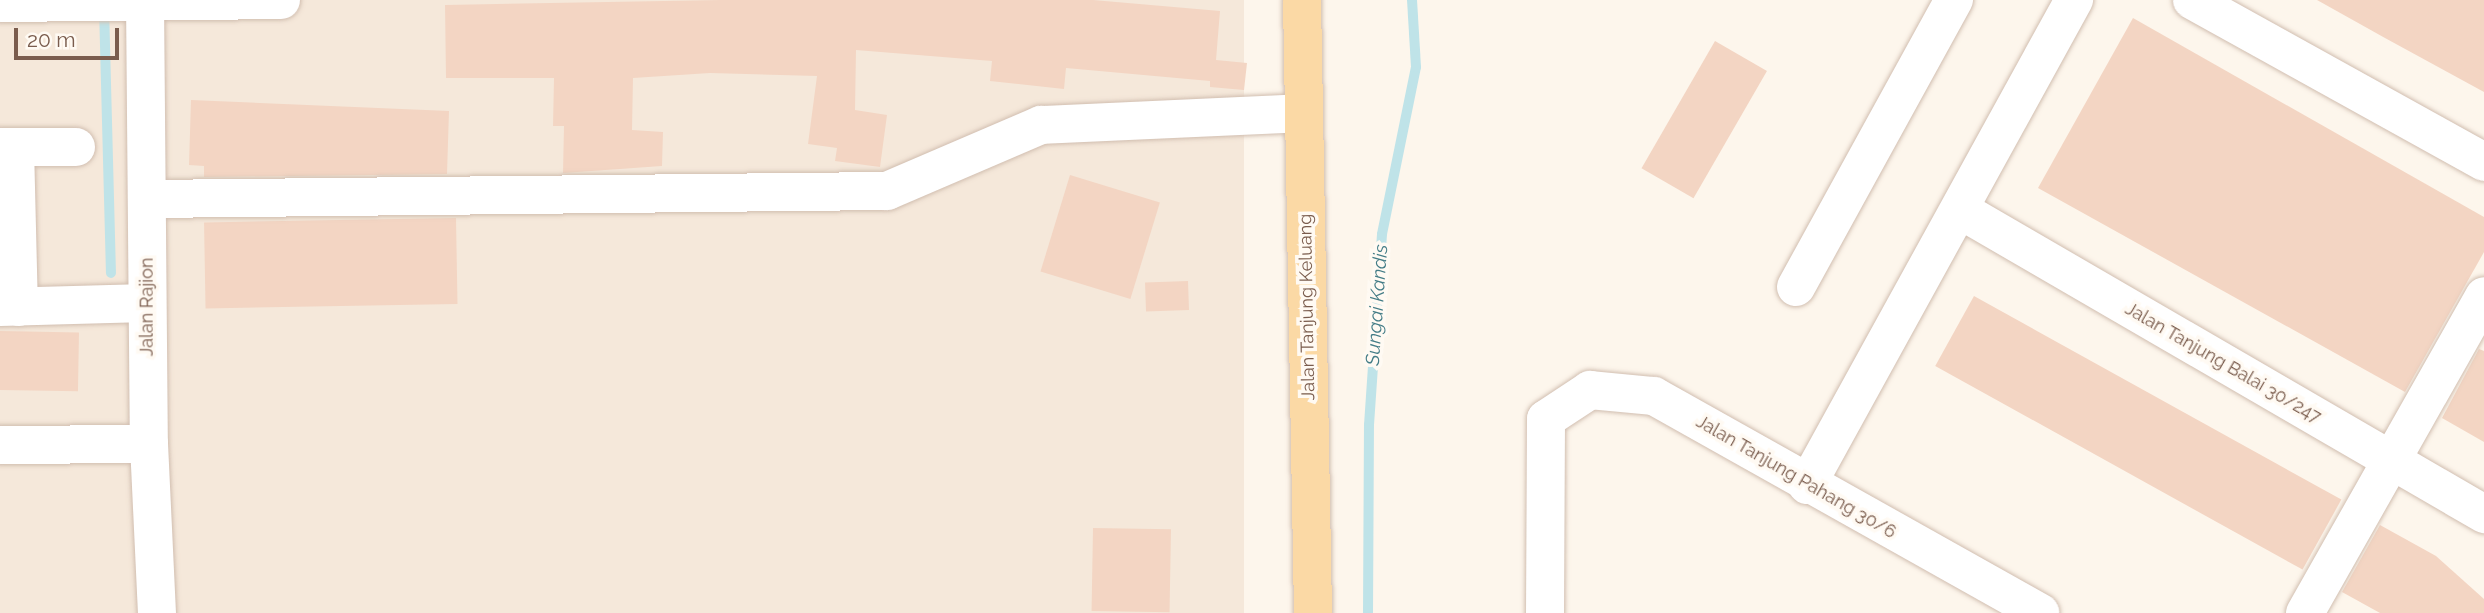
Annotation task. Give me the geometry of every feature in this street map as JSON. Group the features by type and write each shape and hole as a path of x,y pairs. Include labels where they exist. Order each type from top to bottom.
{"main road":[{"name":"Jalan Tanjung Keluang","path":"1302,0 1275,113 1313,613"}],"street":[{"path":"0,3 281,0"},
{"path":"1796,287 1954,0"},
{"path":"1807,485 1962,211 2074,0"},
{"path":"2192,0 2231,10 2484,162"},
{"name":"Jalan Rajion","path":"133,1 163,198 147,303 142,445 157,613"},
{"path":"163,198 887,191 1041,125 1275,113"},
{"path":"76,147 7,147 9,307 147,303"},
{"name":"Jalan Tanjung Balai 30/247","path":"1962,211 2484,514"},
{"path":"2305,613 2484,296"},
{"name":"Jalan Tanjung Pahang 30/6","path":"1545,613 1546,419 1590,390 1654,396 1807,485 2040,613"},
{"path":"0,445 142,445"}],"shaded area":[{"path":"0,0 1244,0 1244,613 0,613"}],"building":[{"path":"721,0 1093,0 1220,11 1216,60 1247,63 1244,90 1210,87 1210,81 1066,68 1064,89 990,81 992,61 856,50 855,110 887,115 880,167 835,161 837,148 808,144 817,76 710,73 633,78 632,130 663,132 662,166 563,173 564,126 553,126 554,78 446,78 445,5"},
{"path":"2317,0 2484,0 2484,92 2385,38"},
{"path":"2133,18 2484,217 2484,252 2405,392 2038,188"},
{"path":"1715,41 1767,71 1693,198 1642,168"},
{"path":"191,100 449,111 447,174 204,177 204,166 189,165"},
{"path":"1070,175 1160,202 1130,299 1040,272"},
{"path":"456,218 458,304 206,308 204,222"},
{"path":"1188,281 1189,310 1146,311 1145,283"},
{"path":"1974,296 2341,500 2303,570 1935,366"},
{"path":"0,331 79,332 78,391 0,390"},
{"path":"2479,349 2484,351 2484,442 2442,418"},
{"path":"2380,525 2436,556 2484,599 2484,613 2380,613 2342,592"},
{"path":"1093,528 1171,529 1170,612 1092,611"}],"waterway":[{"name":"Sungai Kandis","path":"1368,613 1369,425 1382,234 1416,67 1412,0"},
{"path":"104,7 111,273"}]}
